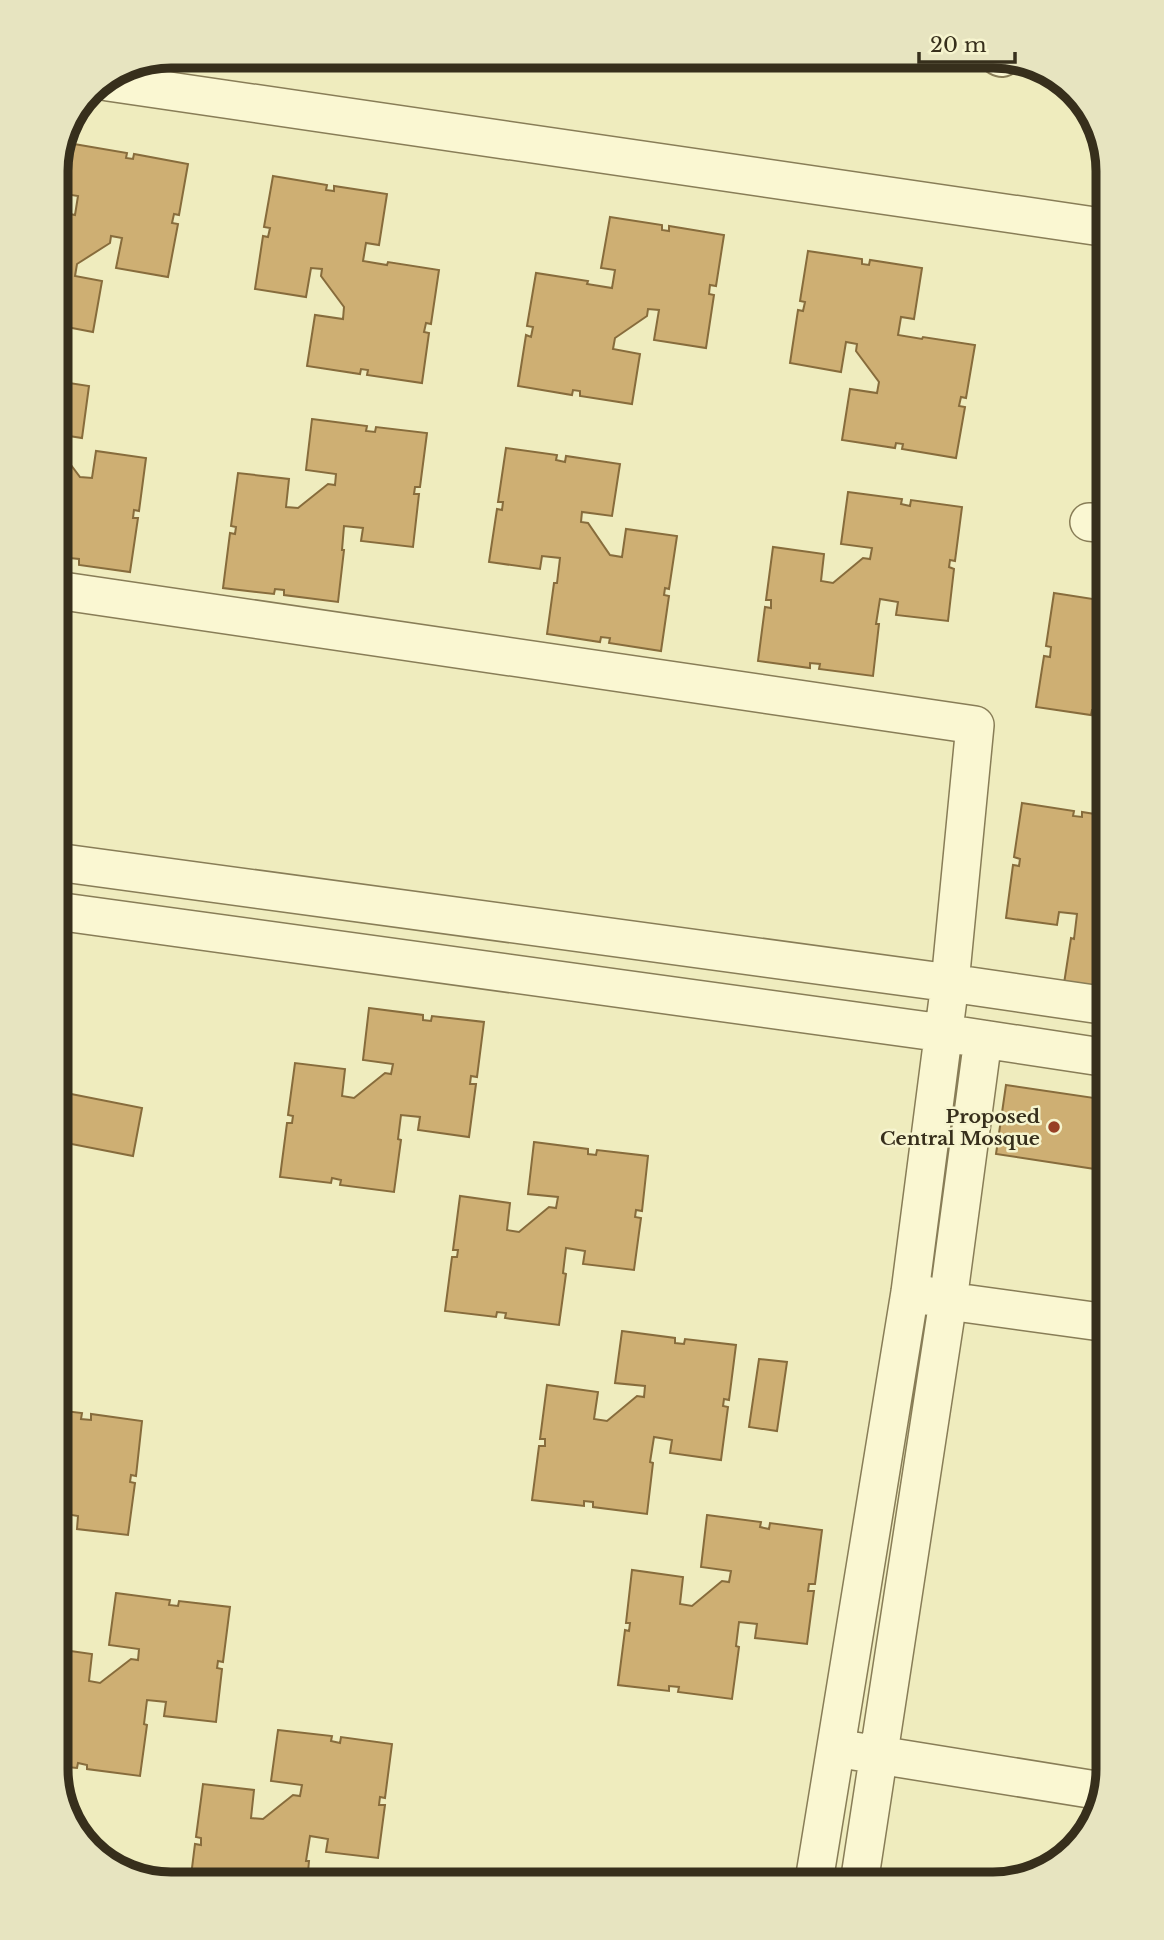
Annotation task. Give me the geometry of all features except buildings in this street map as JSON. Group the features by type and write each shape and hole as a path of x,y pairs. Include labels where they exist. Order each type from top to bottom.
{"street":[{"path":"118,84 1096,226"},
{"path":"68,592 975,725 950,983 910,1292 815,1872"},
{"path":"68,865 1096,1004"},
{"path":"68,913 1096,1056"},
{"path":"861,1872 948,1301 983,1039"},
{"path":"910,1292 948,1301 1096,1321"},
{"path":"836,1748 1093,1790"}],"place":[{"name":"Proposed Central Mosque","path":"1054,1127"}]}
